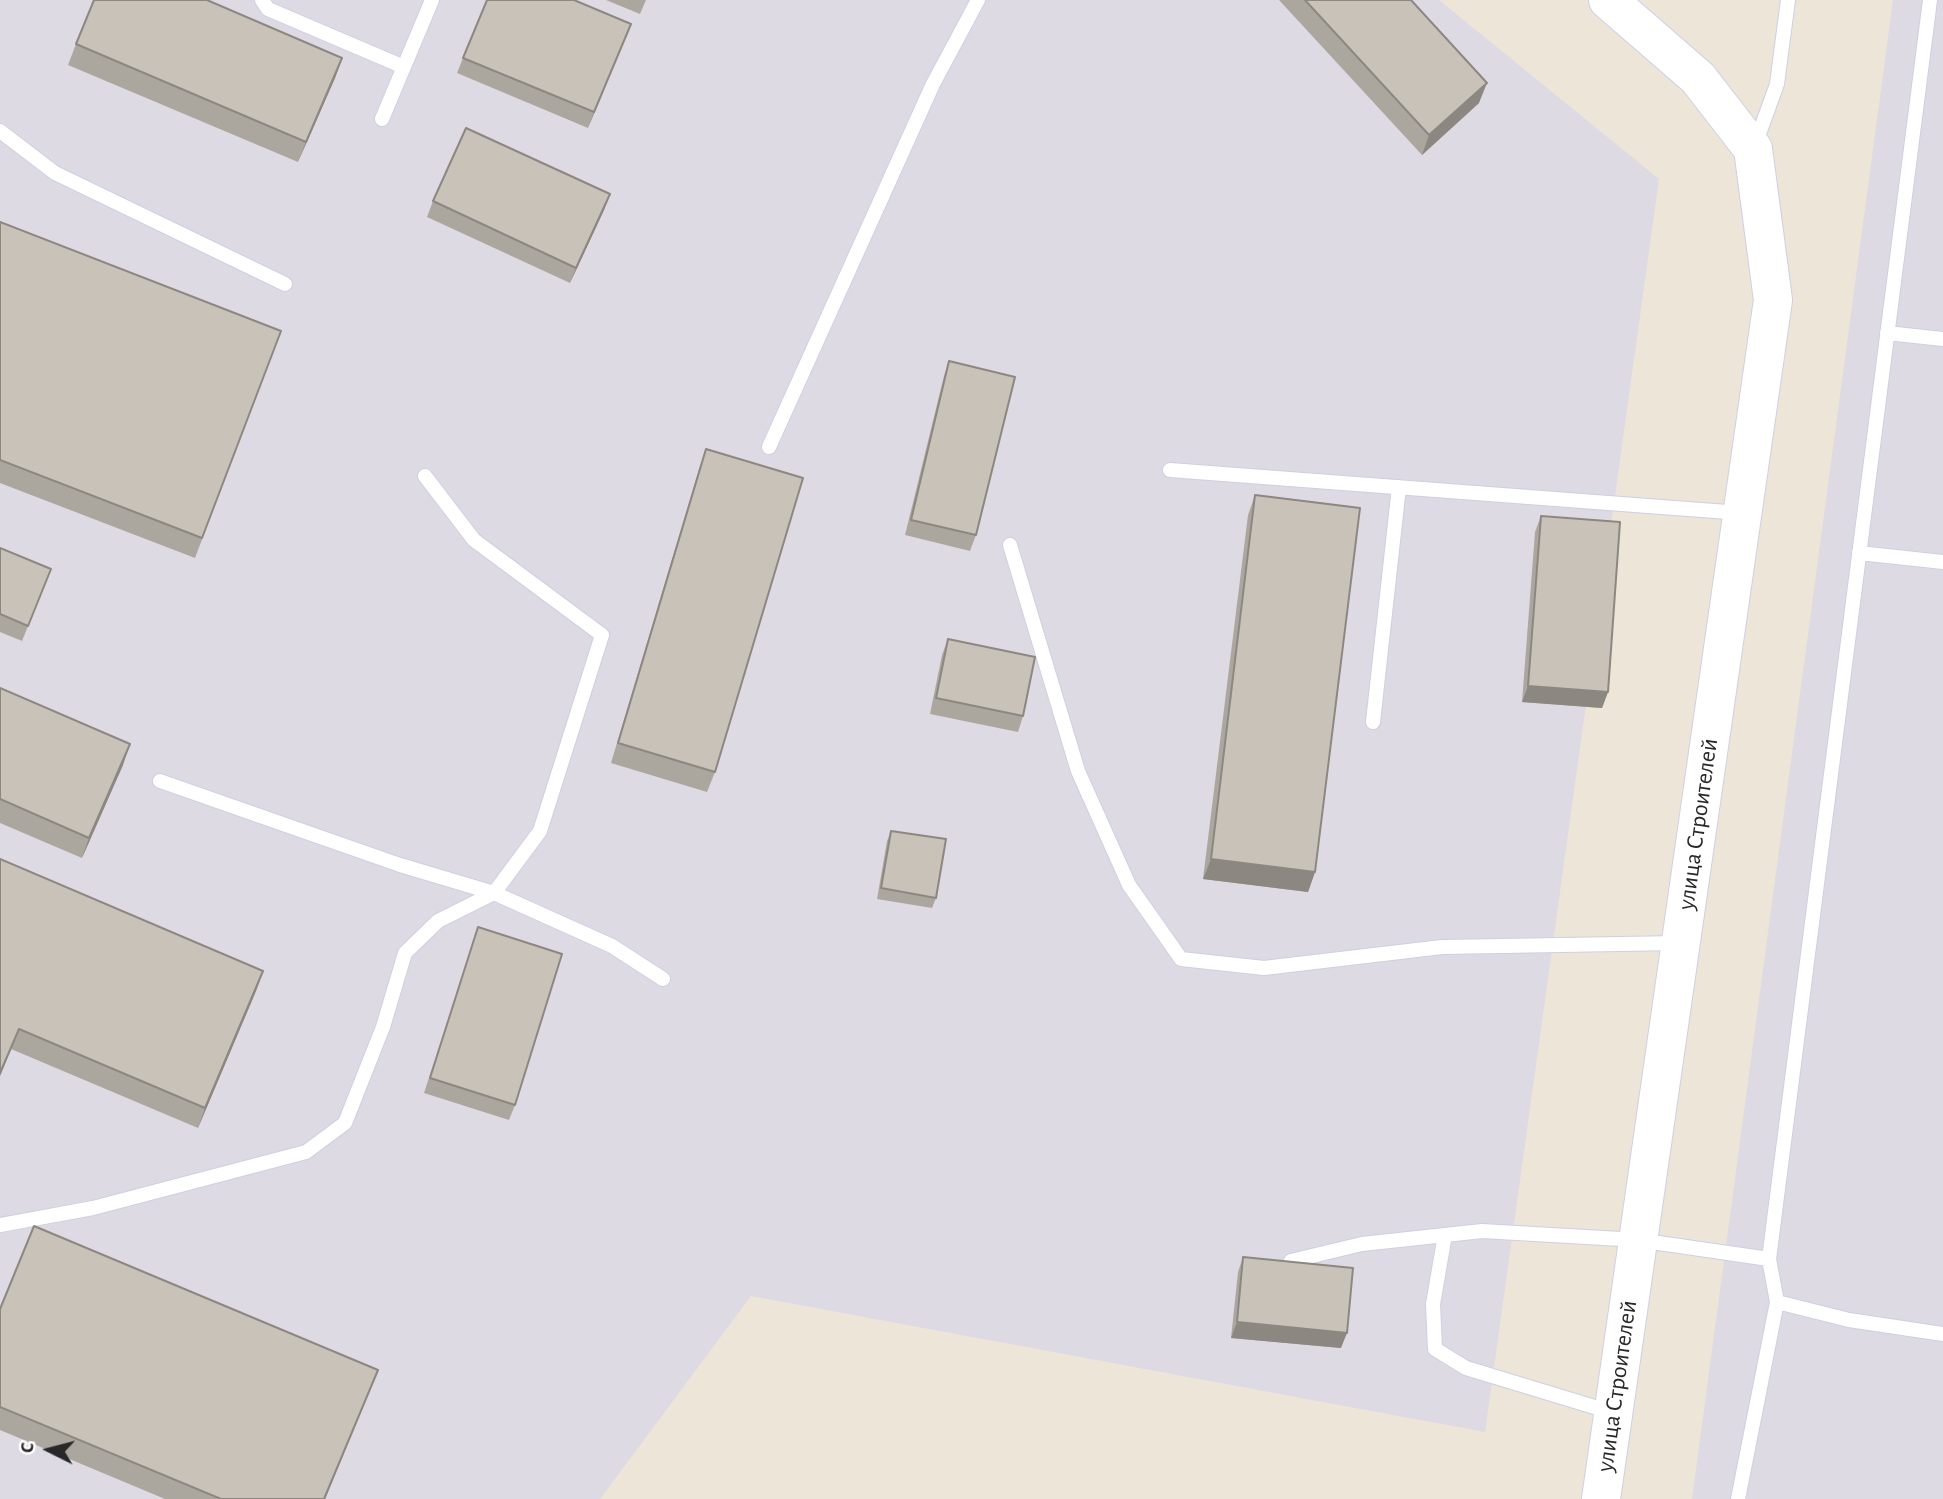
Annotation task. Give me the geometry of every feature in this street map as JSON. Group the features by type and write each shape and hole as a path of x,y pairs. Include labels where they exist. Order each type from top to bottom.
{"street":[{"path":"1608,0 1698,78 1753,149"},
{"name":"улица Строителей","path":"1601,1499 1773,300 1753,149"}],"lane":[{"path":"262,0 268,9 404,68"},
{"path":"382,119 432,0"},
{"path":"769,447 933,83 978,0"},
{"path":"1753,149 1777,84 1788,0"},
{"path":"1738,1499 1777,1302 1769,1259 1930,0"},
{"path":"0,131 55,173 285,284"},
{"path":"1887,332 1943,338"},
{"path":"1170,470 1742,513"},
{"path":"0,1226 93,1208 306,1152 345,1124 383,1027 405,953 438,920 494,894 540,831 602,635 474,540 425,477"},
{"path":"1373,722 1399,487"},
{"path":"1010,545 1078,771 1129,885 1181,958 1264,968 1442,947 1681,943"},
{"path":"1859,553 1943,562"},
{"path":"160,781 400,865 494,894 612,946 663,979"},
{"path":"1291,1261 1362,1244 1482,1231 1638,1240 1769,1259"},
{"path":"1445,1235 1433,1304 1435,1349 1466,1368 1613,1413"},
{"path":"1777,1302 1849,1320 1943,1334"}],"shaded area":[{"path":"0,0 1439,0 1659,179 1485,1432 751,1296 600,1499 0,1499"},
{"path":"1893,0 1943,0 1943,1499 1692,1499"}],"building":[{"path":"94,0 207,0 342,58 306,142 76,44"},
{"path":"487,0 574,0 631,24 594,112 463,58"},
{"path":"1305,0 1411,0 1487,83 1429,135"},
{"path":"466,128 610,194 576,268 433,201"},
{"path":"0,222 281,331 202,538 0,460"},
{"path":"949,361 1015,377 976,535 911,520"},
{"path":"706,449 803,478 715,772 618,743"},
{"path":"1255,495 1360,508 1315,872 1211,859"},
{"path":"1541,516 1620,522 1608,692 1528,686"},
{"path":"0,548 51,569 28,626 0,614"},
{"path":"948,639 1035,657 1023,716 936,698"},
{"path":"0,688 130,744 89,838 0,799"},
{"path":"891,831 946,839 936,898 881,888"},
{"path":"0,859 263,971 205,1108 19,1029 0,1073"},
{"path":"478,927 562,954 515,1105 430,1078"},
{"path":"34,1226 378,1370 324,1499 221,1499 0,1407 0,1309"},
{"path":"1243,1257 1353,1268 1347,1333 1237,1322"}]}
